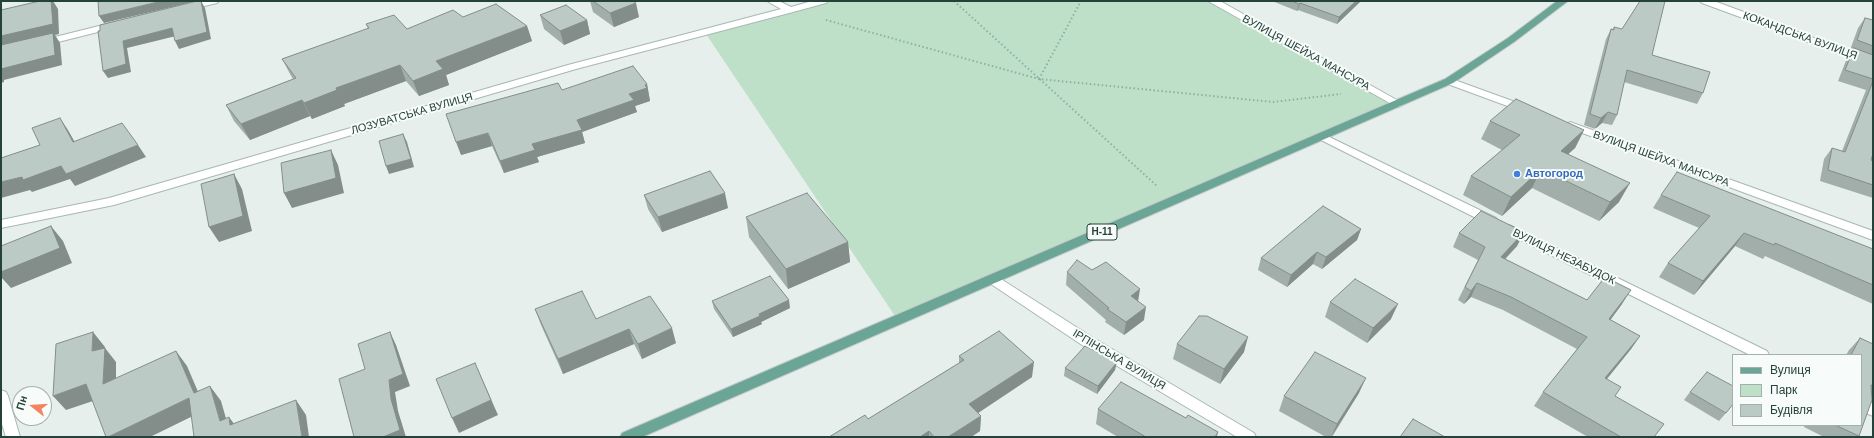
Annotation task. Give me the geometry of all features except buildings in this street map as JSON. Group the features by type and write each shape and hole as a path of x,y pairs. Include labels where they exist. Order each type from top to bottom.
{"main road":[{"name":"Н-11","path":"626,437 897,319 1323,137 1449,81 1511,40 1563,1"}],"street":[{"path":"176,10 214,1"},
{"path":"772,1 790,10"},
{"name":"ЛОЗУВАТСЬКА ВУЛИЦЯ","path":"1,224 110,202 572,67 823,1"},
{"name":"ВУЛИЦЯ ШЕЙХА МАНСУРА","path":"1213,1 1399,104"},
{"name":"КОКАНДСЬКА ВУЛИЦЯ","path":"1705,1 1873,63"},
{"path":"31,46 122,23"},
{"path":"1449,81 1538,114"},
{"name":"ВУЛИЦЯ ШЕЙХА МАНСУРА","path":"1560,122 1873,236"},
{"name":"ВУЛИЦЯ НЕЗАБУДОК","path":"1323,137 1760,354"},
{"name":"ІРПІНСЬКА ВУЛИЦЯ","path":"993,279 1090,343 1249,437"},
{"path":"2,404 13,437"},
{"path":"1862,404 1873,410"}],"path":[{"path":"954,1 1174,201"},
{"path":"1039,79 1081,1"},
{"path":"790,10 1039,79 1273,102 1373,90"}],"green space":[{"path":"823,1 1213,1 1399,104 897,319 704,31"}],"place":[{"name":"Автогород","path":"1517,174"}]}
